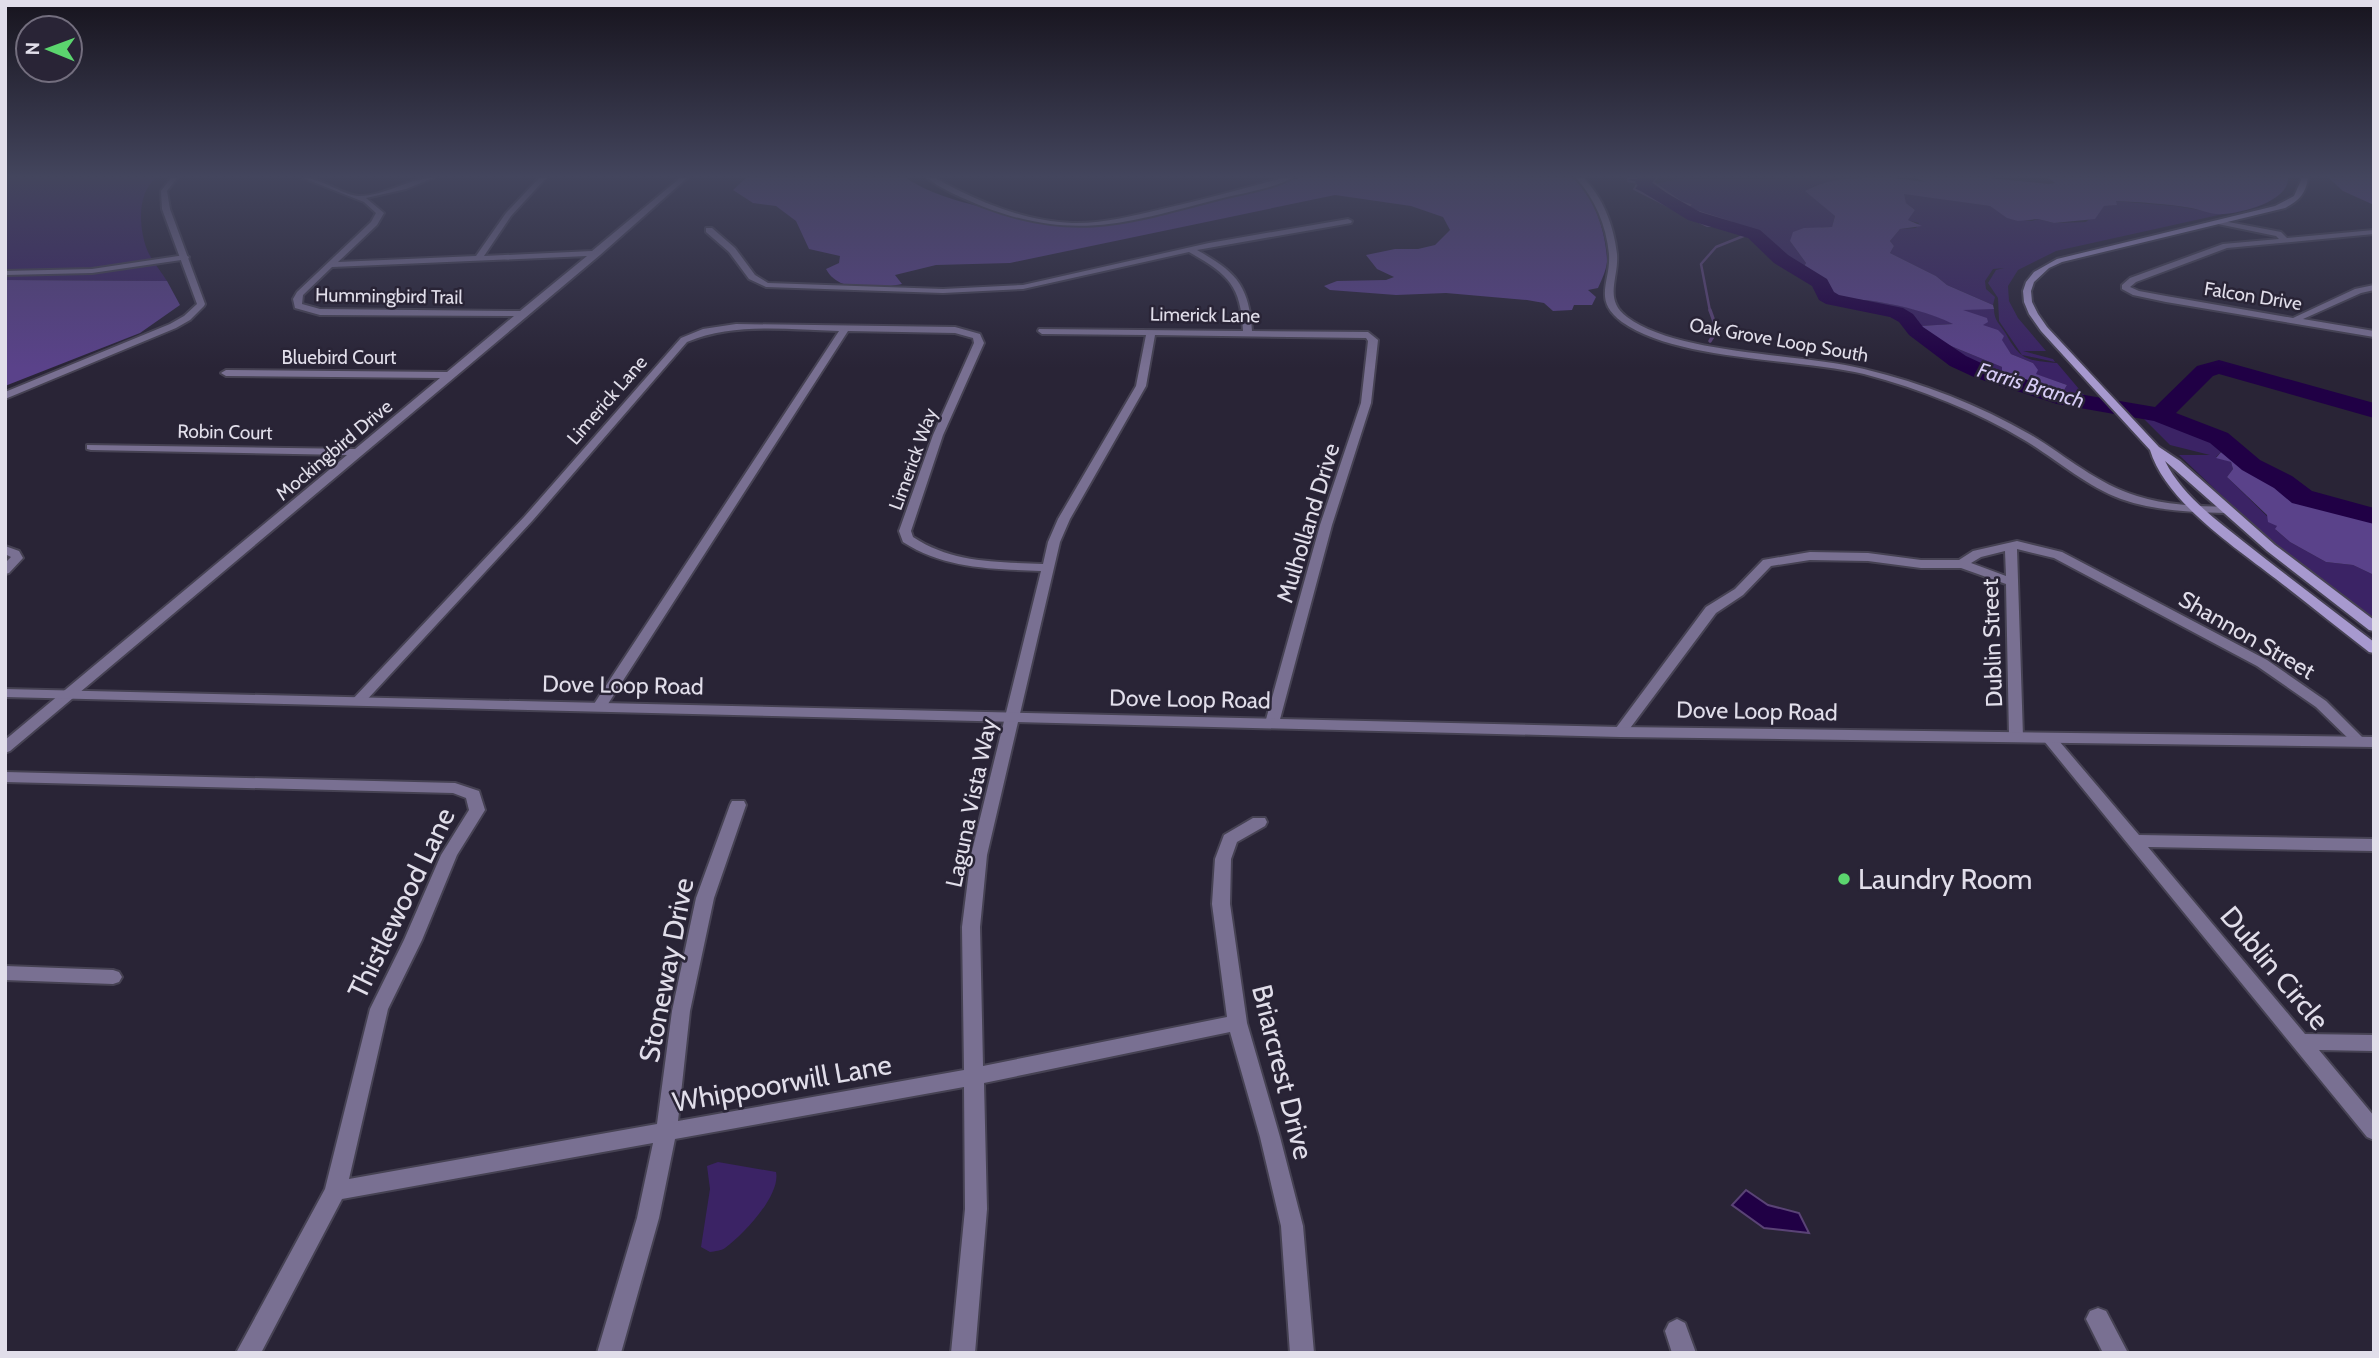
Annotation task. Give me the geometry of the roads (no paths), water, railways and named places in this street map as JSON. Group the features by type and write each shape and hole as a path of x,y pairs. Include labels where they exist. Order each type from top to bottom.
{"main road":[{"path":"2135,241 2074,255 2048,265 2034,275 2025,293 2029,310 2155,449 2176,463 2227,510 2374,627"},
{"path":"2155,449 2161,464 2199,509 2374,649"}],"street":[{"path":"5,396 187,318 201,304 179,241"},
{"name":"Hummingbird Trail","path":"354,241 300,294 297,299 298,306 320,312 524,314"},
{"path":"480,256 488,241"},
{"name":"Mockingbird Drive","path":"5,748 610,241"},
{"path":"722,241 759,283 779,286 995,290 1042,284 1229,241"},
{"name":"Oak Grove Loop South","path":"1610,241 1613,265 1607,293 1610,305 1618,314 1638,327 1697,344 1842,366 1909,385 1962,404 2006,425 2121,495 2150,503 2227,510"},
{"name":"Falcon Drive","path":"2274,241 2219,248 2133,280 2125,286 2127,289 2186,303 2374,334"},
{"path":"1191,250 1234,276 1245,297 1248,333"},
{"path":"329,265 480,256 597,253"},
{"path":"5,273 92,271 185,257"},
{"path":"2294,320 2358,290 2374,287"},
{"name":"Limerick Lane","path":"358,701 529,518 684,340 706,331 736,327 955,330 977,336"},
{"path":"599,707 845,329"},
{"name":"Limerick Lane","path":"1042,331 1368,335"},
{"name":"Laguna Vista Way","path":"963,1353 976,1209 971,927 977,867 1054,542 1064,519 1141,386 1151,332"},
{"name":"Mulholland Drive","path":"1272,723 1326,525 1366,403 1373,340 1368,335"},
{"name":"Limerick Way","path":"977,336 979,342 938,435 905,531 907,539 946,558 1048,568"},
{"name":"Bluebird Court","path":"226,373 451,375"},
{"name":"Robin Court","path":"91,447 359,452"},
{"name":"Shannon Street","path":"1962,564 1977,554 2011,547 2027,546 2057,555 2272,669 2322,704 2367,742"},
{"name":"Dublin Street","path":"2011,547 2016,737"},
{"path":"5,550 15,554 17,558 5,570"},
{"path":"1620,732 1712,610 1723,600 1740,592 1758,570 1767,564 1819,556 1868,557 1921,564 1962,564 2011,582"},
{"name":"Dove Loop Road","path":"5,693 1620,732 2367,742"},
{"name":"Dublin Circle","path":"2049,738 2374,1131"},
{"name":"Thistlewood Lane","path":"5,777 456,788 473,795 477,810 449,855 413,940 379,1009 335,1191 248,1353"},
{"name":"Stoneway Drive","path":"609,1353 648,1218 666,1133 681,1011 705,898 738,805"},
{"name":"Briarcrest Drive","path":"1259,822 1230,839 1223,859 1221,904 1237,1023 1270,1136 1292,1226 1302,1353"},
{"path":"2132,841 2374,845"},
{"path":"5,973 113,977"},
{"name":"Whippoorwill Lane","path":"335,1191 972,1077 1237,1023"},
{"path":"2300,1042 2374,1043"},
{"path":"2098,1319 2116,1353"}],"waterway":[{"path":"1710,311 1701,264 1716,247 1730,241"},
{"name":"Farris Branch","path":"1762,241 1781,259 1820,283 1826,296 1833,300 1896,312 1906,318 1916,331 1958,361 1984,373 2057,397 2160,415"},
{"path":"1710,310 1717,330 1710,341"},
{"name":"Farris Branch","path":"2160,415 2205,371 2219,367 2374,411"},
{"path":"2160,415 2219,438 2251,465 2283,482 2302,497 2374,516"}],"place":[{"name":"Laundry Room","path":"1844,879"}]}
